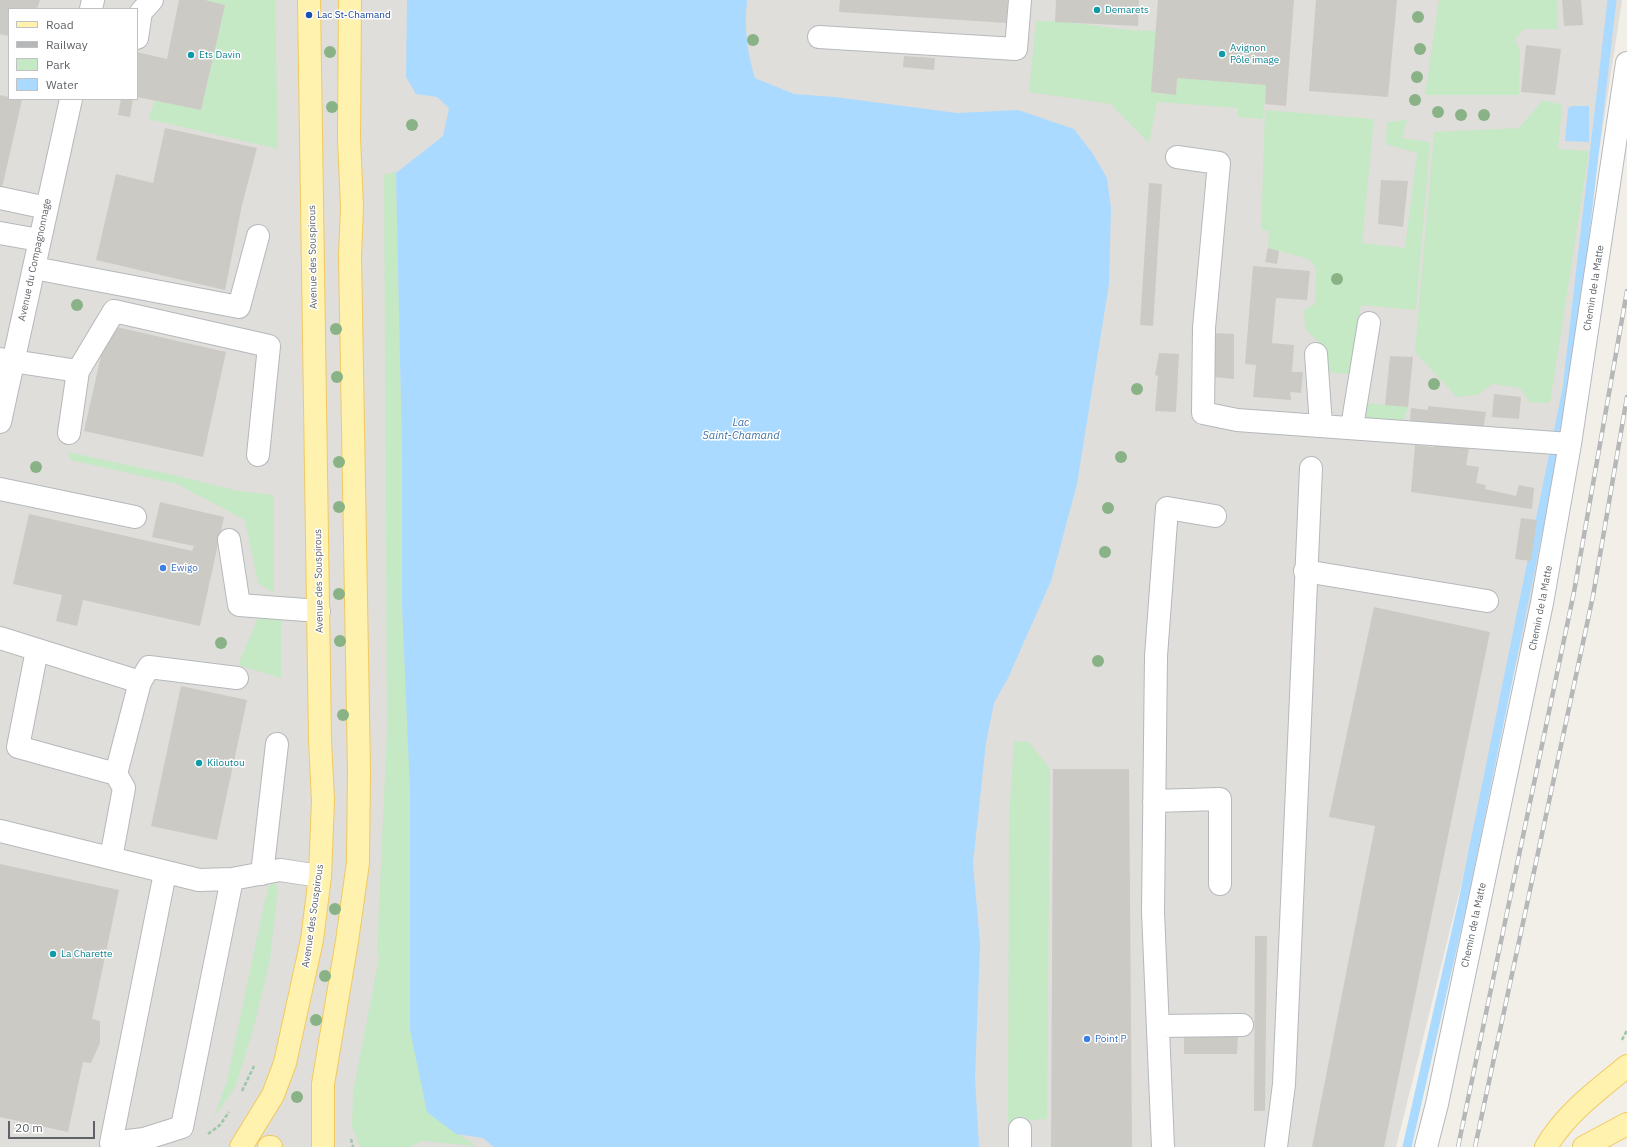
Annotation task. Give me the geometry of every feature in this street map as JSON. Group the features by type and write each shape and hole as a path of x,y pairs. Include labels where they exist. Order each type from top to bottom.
{"main road":[{"name":"Avenue des Souspirous","path":"241,1147 274,1095 285,1063 312,940 320,876 323,801 320,740 320,612 309,0"},
{"path":"323,1147 323,1084 347,940 358,855 359,771 350,256 352,207 349,138 350,0"},
{"path":"1546,1147 1553,1135 1578,1107 1627,1066"},
{"path":"1584,1147 1627,1124"}],"street":[{"path":"138,32 141,12 152,0"},
{"path":"819,37 1016,49 1020,0"},
{"name":"Chemin de la Matte","path":"1426,1147 1542,603 1570,444 1627,63"},
{"name":"Avenue du Compagnonnage","path":"0,422 7,361 34,268 71,100"},
{"path":"1177,157 1218,163 1204,328 1203,413 1237,420 1352,427 1570,444"},
{"path":"0,198 47,208"},
{"path":"0,233 39,240"},
{"path":"34,268 239,307 258,236"},
{"path":"69,433 78,371 114,311 269,346 258,455"},
{"path":"1352,427 1369,323"},
{"path":"1316,354 1321,425"},
{"path":"7,361 78,371"},
{"path":"1276,1147 1284,1084 1305,571 1311,468"},
{"path":"0,489 134,517"},
{"path":"1162,1147 1153,912 1156,656 1167,508 1215,516"},
{"path":"229,540 239,605 320,612"},
{"path":"1305,571 1487,601"},
{"path":"0,638 140,682"},
{"path":"37,650 18,747 116,774"},
{"path":"111,858 124,788 116,774 140,682 149,667 237,678"},
{"path":"262,874 277,744"},
{"path":"1154,802 1220,799 1220,884"},
{"path":"0,831 111,858 165,873 199,880 232,879 280,870 320,876"},
{"path":"165,873 111,1143 144,1139 182,1127 232,879"},
{"path":"1158,1026 1242,1025"}],"path":[{"path":"240,1097 255,1063"},
{"path":"201,1138 220,1125 232,1108"}],"shaded area":[{"path":"0,0 1622,0 1531,604 1396,1147 0,1147"}],"green space":[{"path":"205,0 275,0 278,149 148,119 155,101 201,110 225,5"},
{"path":"1439,0 1557,0 1558,29 1524,29 1515,39 1520,52 1519,95 1425,95"},
{"path":"1036,21 1066,22 1141,31 1156,31 1153,93 1176,95 1177,78 1266,85 1263,119 1238,117 1238,108 1157,102 1149,143 1111,104 1029,92"},
{"path":"1543,100 1562,105 1558,149 1589,151 1550,403 1530,403 1520,388 1492,384 1478,395 1457,397 1415,352 1434,132 1519,128"},
{"path":"1265,110 1374,119 1362,243 1405,248 1417,153 1386,144 1387,122 1407,120 1402,138 1430,142 1416,310 1361,305 1350,374 1326,372 1328,351 1305,329 1304,310 1315,304 1316,268 1309,259 1268,248 1269,231 1261,230"},
{"path":"396,172 402,451 402,605 427,1112 476,1146 422,1141 409,1147 360,1147 352,1126 353,1092 379,958 377,952 387,730 384,175"},
{"path":"1365,403 1408,407 1403,422 1371,421 1364,414"},
{"path":"68,452 239,491 274,495 274,593 258,583 245,520 177,484 71,460"},
{"path":"259,615 281,619 281,678 238,665"},
{"path":"1014,741 1029,742 1050,769 1047,1119 1008,1122 1009,816"},
{"path":"275,883 278,888 270,960 253,1030 235,1088 214,1117 227,1081 264,904 269,886"}],"water":[{"name":"Lac Saint-Chamand","path":"407,0 747,0 747,39 755,78 794,94 835,97 957,113 1018,110 1074,129 1093,154 1107,178 1111,208 1109,284 1077,484 1051,581 1008,678 994,703 986,743 973,863 980,944 975,1078 979,1147 494,1147 483,1138 456,1134 427,1112 410,1030 410,790 402,605 402,451 396,173 443,136 449,108 437,97 416,94 406,77"},
{"path":"1571,106 1589,106 1589,142 1565,141 1568,109"}],"building":[{"path":"0,0 40,0 37,8 8,8 8,36 0,34"},
{"name":"Ets Davin","path":"179,0 205,0 225,5 201,110 138,97 138,52 167,59"},
{"path":"840,0 1008,0 1007,23 839,12"},
{"name":"Demarets","path":"1056,0 1139,0 1138,26 1055,22"},
{"name":"Avignon Pôle image","path":"1158,0 1294,0 1286,106 1265,104 1266,85 1177,78 1176,95 1151,92"},
{"path":"1316,0 1397,0 1388,97 1309,91"},
{"path":"1562,0 1581,0 1583,25 1564,26"},
{"path":"1526,45 1561,49 1555,95 1521,92"},
{"path":"904,56 935,58 934,70 903,67"},
{"path":"0,95 8,97 8,100 22,100 2,188 0,187"},
{"path":"121,100 133,100 130,117 118,115"},
{"path":"165,128 257,148 242,205 225,290 96,260 116,174 153,183"},
{"path":"1381,180 1408,181 1403,227 1378,224"},
{"path":"1149,183 1162,184 1153,326 1140,325"},
{"path":"1268,248 1279,251 1277,264 1265,262"},
{"path":"1253,266 1310,271 1307,300 1276,298 1272,343 1294,345 1292,372 1303,372 1301,393 1290,392 1291,400 1253,397 1256,365 1245,364"},
{"path":"108,325 226,352 203,457 84,431"},
{"path":"1214,333 1234,334 1234,379 1213,377"},
{"path":"1159,353 1179,354 1176,412 1155,411 1158,376 1155,375"},
{"path":"1390,356 1413,357 1408,407 1385,405"},
{"path":"1494,394 1521,397 1519,419 1492,417"},
{"path":"1428,406 1486,412 1483,430 1410,423 1411,408 1428,410"},
{"path":"1436,442 1469,448 1466,465 1479,467 1476,483 1486,485 1485,489 1516,496 1519,485 1534,488 1532,509 1411,492 1415,445 1434,447"},
{"path":"160,502 224,517 200,626 83,600 77,626 56,621 62,595 13,584 29,514 192,551 194,546 152,537"},
{"path":"1521,518 1537,520 1531,561 1515,559"},
{"path":"1374,607 1490,632 1384,1147 1312,1147 1375,826 1329,817"},
{"name":"Kiloutou","path":"181,686 247,700 217,840 151,826"},
{"path":"1053,769 1129,769 1132,1147 1051,1147"},
{"name":"La Charette","path":"0,864 119,890 92,1019 100,1021 100,1043 91,1063 83,1062 68,1132 0,1117"},
{"path":"1255,936 1267,936 1265,1111 1254,1111"},
{"path":"1184,1033 1238,1034 1237,1054 1184,1054"}],"waterway":[{"path":"1407,1147 1463,901 1567,389 1612,0"}],"railway":[{"path":"1458,1147 1574,592 1627,291"},
{"path":"1475,1147 1593,596 1627,397"}],"place":[{"name":"Demarets","path":"1097,10"},
{"name":"Lac St-Chamand","path":"309,15"},
{"name":"Avignon Pôle image","path":"1222,54"},
{"name":"Ets Davin","path":"191,55"},
{"name":"Ewigo","path":"163,568"},
{"name":"Kiloutou","path":"199,763"},
{"name":"La Charette","path":"53,954"},
{"name":"Point P","path":"1087,1039"}]}
